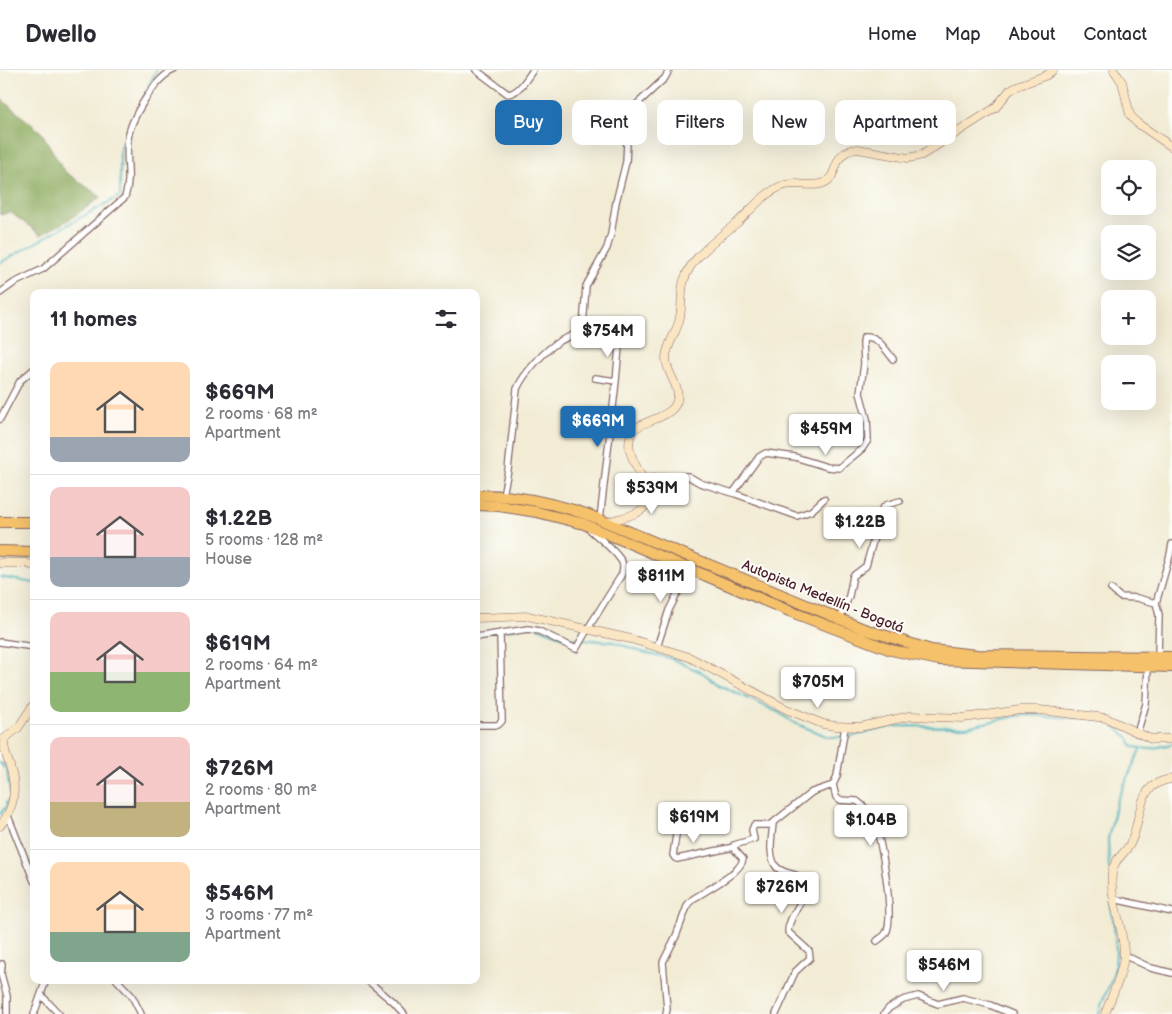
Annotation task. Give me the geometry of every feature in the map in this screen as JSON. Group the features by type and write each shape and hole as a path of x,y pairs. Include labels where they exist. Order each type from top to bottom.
{"highway":[{"name":"Autopista Medellín - Bogotá","path":"480,496 503,495 546,502 604,520 840,619 896,641 931,650 951,653 1172,657"},
{"name":"Autopista Medellín - Bogotá","path":"480,505 537,512 584,524 832,628 906,653 939,660 968,662 1148,668 1172,667"},
{"path":"0,522 30,522"},
{"path":"0,551 30,552"}],"street":[{"path":"476,70 508,94 518,89 533,70"},
{"path":"503,495 508,470 517,388 523,377 553,346 584,327 586,286 607,248 611,234 616,202 626,162 628,123 638,104 665,78 669,70"},
{"path":"620,336 604,520 630,516 645,507 649,494 644,479 633,462 629,442 631,434 638,426 671,411 676,402 678,396 676,386 668,368 666,356 680,320 684,279 696,259 773,190 789,184 819,185 830,180 839,158 851,149 908,158 922,155 995,108 1010,90 1047,75 1053,70"},
{"path":"1114,70 1122,82 1130,115 1137,123 1172,148"},
{"path":"0,293 43,269 126,196 129,182 127,150 130,128 149,94 170,71"},
{"path":"733,493 759,457 766,453 795,457 835,469 862,449 868,440 868,424 860,393 864,359 864,337 873,338 893,359"},
{"path":"0,419 20,381 30,372"},
{"path":"595,378 616,381"},
{"path":"644,479 688,476 797,516 811,511 824,500"},
{"path":"840,619 849,596 853,576 866,566 882,509 886,505 900,501"},
{"path":"480,636 528,629 539,631 576,650 622,574 623,568 617,556 584,524"},
{"path":"1158,657 1159,615 1156,603 1172,544"},
{"path":"0,563 30,564"},
{"path":"657,647 669,610 690,569"},
{"path":"1111,589 1120,597 1137,598 1156,603"},
{"path":"480,618 522,614 585,633 631,639 657,647 689,657 786,709 844,730 910,716 963,718 1005,712 1040,710 1106,718 1151,739 1172,739"},
{"path":"480,725 496,725 502,721 500,634"},
{"path":"0,642 30,646"},
{"path":"1137,733 1146,704 1148,668"},
{"path":"0,826 8,816 15,791 11,769 2,740 18,728 30,710"},
{"path":"844,730 837,776 833,785 836,797 839,800 856,801 872,816 880,836 888,890 888,915 885,935 877,941"},
{"path":"1105,1014 1121,971 1124,955 1114,899 1112,879 1114,865 1133,838 1143,798 1149,789 1172,779"},
{"path":"679,816 673,855 677,859 734,846 754,838 752,830 754,825 773,823 812,792 833,785"},
{"path":"8,816 30,871"},
{"path":"773,823 771,848 772,859 776,867 778,870 799,876 804,881 805,886 804,893 791,919 788,932 809,951 810,955 808,962 795,972 776,1014"},
{"path":"666,1014 662,967 664,957 676,936 690,902 733,873 741,865 743,859 734,846"},
{"path":"1114,899 1172,912"},
{"path":"1124,955 1151,968 1172,972"},
{"path":"2,964 1,974 7,996 7,1014"},
{"path":"34,1014 45,984"},
{"path":"121,984 132,996 141,1014"},
{"path":"372,984 404,1014"},
{"path":"42,996 59,1014"},
{"path":"884,1014 889,1008 903,1000 918,996 938,1004 963,998 990,1005 1012,1014"}],"green space":[{"path":"0,98 42,133 64,171 101,197 70,219 41,235 10,212 0,215"}],"waterway":[{"path":"144,97 156,70"},
{"path":"0,263 120,196 120,150 126,135"},
{"path":"0,577 30,582"},
{"path":"528,627 535,626 567,638 614,642 642,652 670,658 703,673 719,685 778,712 794,723 829,737 849,737 893,726 966,727 1021,715 1079,718"},
{"path":"486,633 518,628"},
{"path":"1113,725 1128,737 1133,747 1149,749 1172,744"},
{"path":"1109,869 1108,839 1117,801 1141,748"},
{"path":"0,763 7,770 10,794"},
{"path":"0,814 7,806 6,803 10,798"},
{"path":"1099,1014 1112,978 1116,960 1116,941 1111,904"}]}
